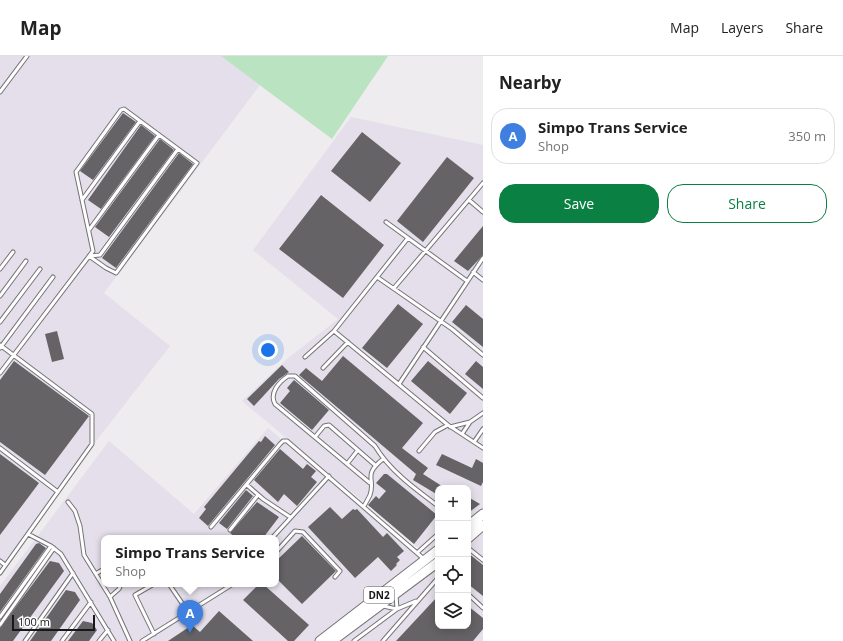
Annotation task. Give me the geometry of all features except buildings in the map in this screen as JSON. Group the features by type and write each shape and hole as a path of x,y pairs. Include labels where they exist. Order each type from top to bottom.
{"highway":[{"path":"471,523 483,514"},
{"path":"471,536 482,527"},
{"name":"DN2","path":"320,641 435,552"},
{"name":"DN2","path":"332,641 435,564"}],"lane":[{"path":"0,92 27,56"},
{"path":"0,373 14,355 89,256 93,251 76,172 121,110 124,109 197,163 116,273 89,256"},
{"path":"82,201 140,121"},
{"path":"89,230 159,135"},
{"path":"89,256 100,255 178,149"},
{"path":"394,288 483,183"},
{"path":"469,200 483,212"},
{"path":"386,222 467,281"},
{"path":"305,357 334,331 408,238"},
{"path":"0,269 13,252"},
{"path":"399,384 483,258"},
{"path":"0,296 26,261"},
{"path":"0,322 40,270"},
{"path":"473,272 483,280"},
{"path":"0,573 92,444 92,414 0,346 53,277"},
{"path":"377,277 452,329 483,355"},
{"path":"334,331 449,426 483,448"},
{"path":"323,368 348,342"},
{"path":"423,347 483,398"},
{"path":"370,482 273,401 274,390 288,376 295,376 374,446 383,459 415,489 435,504"},
{"path":"419,451 435,432 449,426 470,422 481,417 483,413"},
{"path":"462,434 470,422"},
{"path":"315,437 324,426 329,425 375,465"},
{"path":"474,442 483,429"},
{"path":"211,527 283,441 287,441 418,552 425,560"},
{"path":"0,448 58,492"},
{"path":"347,464 358,450"},
{"path":"364,506 370,494 370,475 375,465 383,459"},
{"path":"275,535 329,476"},
{"path":"247,485 258,495 290,517"},
{"path":"230,530 258,495"},
{"path":"68,502 75,510 80,526 84,555 101,580"},
{"path":"279,549 295,531 303,532 340,571 335,577"},
{"path":"28,534 51,546 61,554 114,641"},
{"path":"418,552 435,537"},
{"path":"0,617 51,546"},
{"path":"0,625 54,548"},
{"path":"471,550 483,560"},
{"path":"0,561 6,565"},
{"path":"97,573 101,571"},
{"path":"24,641 73,573"},
{"path":"383,641 416,601 435,581"},
{"path":"105,587 130,641"},
{"path":"110,597 119,587"},
{"path":"149,587 135,595 154,634"},
{"path":"171,587 188,612"},
{"path":"142,641 228,587"},
{"path":"396,592 397,609"},
{"path":"471,597 483,608"},
{"path":"354,641 397,609 416,601"},
{"path":"62,641 90,602"},
{"path":"379,605 397,609"},
{"path":"100,641 108,630"}],"shaded area":[{"path":"0,56 221,56 260,85 104,293 170,346 93,445 0,573"},
{"path":"351,117 483,145 483,641 340,641 435,569 435,629 471,629 471,485 435,485 435,562 242,401 287,359 338,319 253,250"},
{"path":"268,428 422,558 314,641 0,641 0,586 109,441 194,514"}],"green space":[{"path":"221,56 388,56 332,139"}],"place":[{"name":"Simpo Trans Service","path":"190,633"}]}
